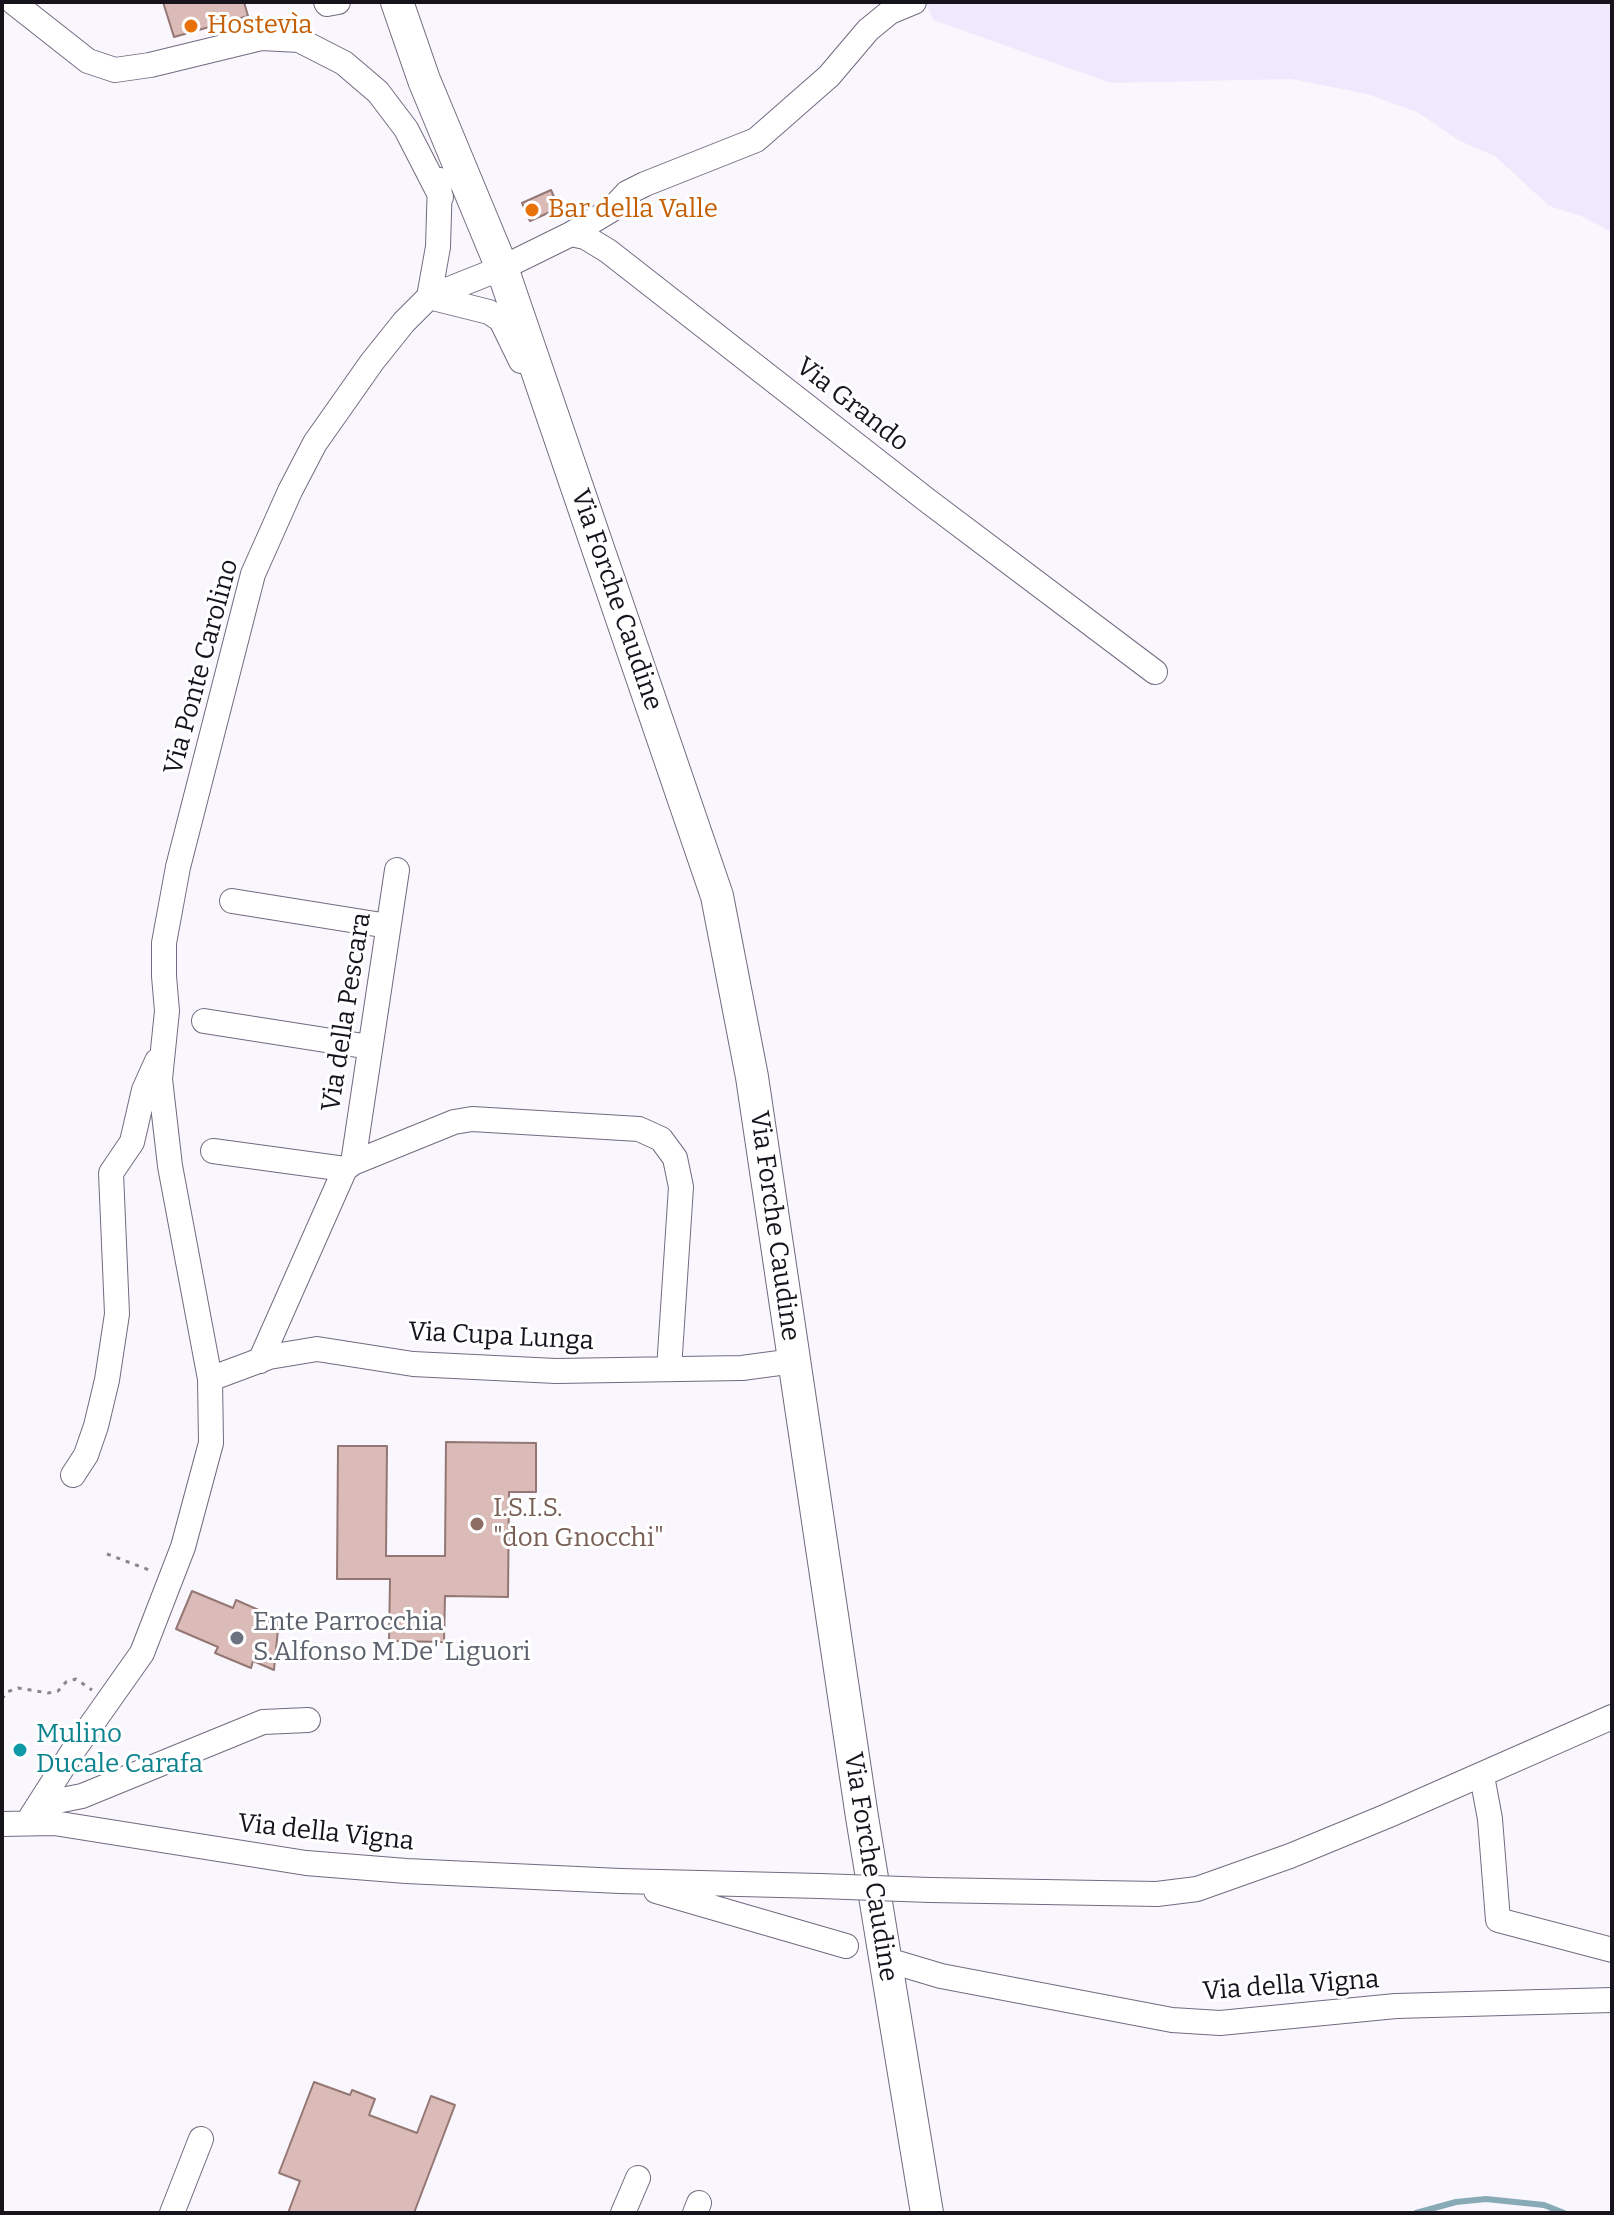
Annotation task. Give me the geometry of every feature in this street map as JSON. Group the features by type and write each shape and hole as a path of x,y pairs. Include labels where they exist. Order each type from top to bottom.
{"main road":[{"name":"Via Forche Caudine","path":"397,2 424,80 502,268 717,896 752,1077 884,1959 927,2213"}],"street":[{"path":"13,2 88,61 115,70 150,65 261,38 299,40 344,63 378,92 406,129 441,197"},
{"path":"326,2 338,2"},
{"path":"502,268 611,210 627,193 756,140 829,76 868,30 890,12 914,2"},
{"path":"424,80 438,155 441,197 438,247 429,297 473,306 501,320 558,429"},
{"name":"Via Grando","path":"571,234 585,237 608,251 928,501 1155,672"},
{"name":"Via Ponte Carolino","path":"73,1475 86,1455 96,1426 117,1314 111,1173 132,1142 144,1090 161,1052 166,1031 164,943 175,882 253,574 315,443 404,322 429,297 502,268"},
{"name":"Via della Pescara","path":"260,1361 266,1342 349,1166 397,870"},
{"path":"232,901 388,926"},
{"path":"204,1021 370,1047"},
{"name":"Via Ponte Carolino","path":"27,1823 142,1653 183,1547 211,1443 210,1379 170,1166 160,1079 161,1052"},
{"path":"213,1151 349,1166 454,1122 472,1119 639,1129 661,1139 675,1158 681,1187 669,1369"},
{"name":"Via Cupa Lunga","path":"210,1379 260,1361 317,1349 413,1364 556,1371 742,1368 794,1361"},
{"name":"Via della Vigna","path":"27,1823 54,1823 306,1863 406,1871 620,1881 1157,1894 1197,1889 1221,1882 1482,1776 1612,1717"},
{"path":"42,1800 62,1800 90,1793 263,1722 308,1720"},
{"path":"1482,1776 1490,1819 1498,1920 1612,1950"},
{"path":"2,1824 27,1823"},
{"name":"Via della Vigna","path":"620,1881 846,1946"},
{"name":"Via della Vigna","path":"884,1959 941,1976 1079,2003 1172,2020 1220,2023 1396,2006 1612,2000"},
{"path":"172,2213 196,2173 201,2139"},
{"path":"623,2213 638,2178"}],"path":[{"path":"107,1554 171,1578"},
{"path":"2,1699 7,1692 18,1688 48,1693 58,1691 66,1682 76,1679 109,1701"}],"shaded area":[{"path":"926,2 1612,2 1612,232 1581,216 1549,206 1495,156 1460,141 1417,112 1367,94 1291,79 1111,83 933,20"}],"building":[{"name":"Hostevìa","path":"163,2 244,2 248,16 174,37"},
{"path":"551,190 559,208 530,221 522,203"},
{"name":"I.S.I.S. \"don Gnocchi\"","path":"446,1442 536,1443 536,1492 509,1492 508,1597 445,1596 444,1642 389,1641 390,1579 337,1579 338,1446 387,1446 386,1556 445,1556"},
{"name":"Ente Parrocchia S.Alfonso M.De' Liguori","path":"192,1591 233,1608 236,1600 279,1619 274,1670 253,1661 251,1668 215,1653 218,1647 176,1629"},
{"path":"314,2082 350,2095 352,2090 375,2099 369,2115 417,2133 431,2096 455,2105 414,2213 288,2213 300,2181 279,2173"}],"waterway":[{"path":"1416,2213 1456,2202 1486,2199 1544,2205 1564,2213"}],"place":[{"name":"Hostevìa","path":"191,26"},
{"name":"Bar della Valle","path":"532,210"},
{"name":"I.S.I.S. \"don Gnocchi\"","path":"477,1524"},
{"name":"Ente Parrocchia S.Alfonso M.De' Liguori","path":"237,1638"},
{"name":"Mulino Ducale Carafa","path":"20,1750"}]}
